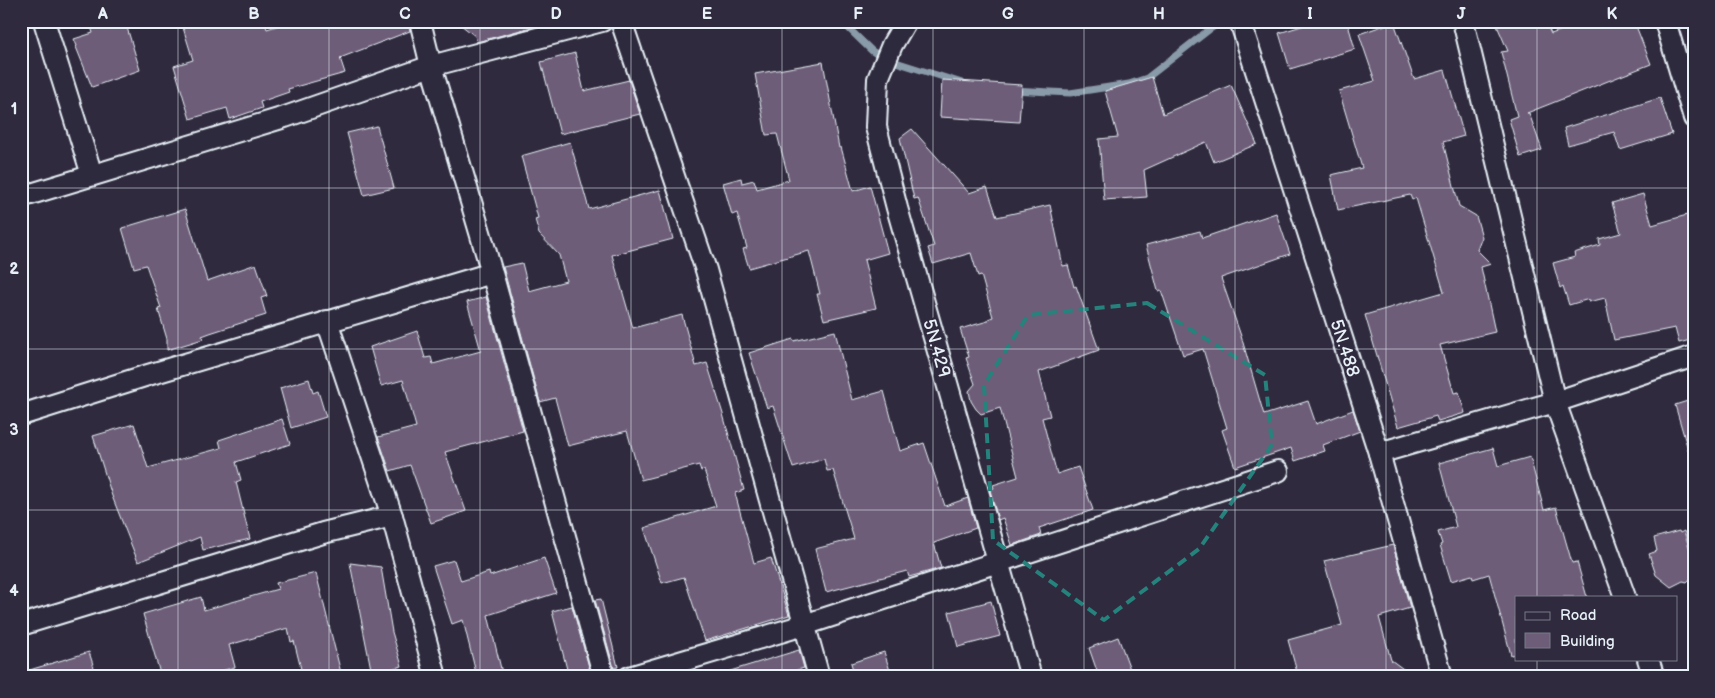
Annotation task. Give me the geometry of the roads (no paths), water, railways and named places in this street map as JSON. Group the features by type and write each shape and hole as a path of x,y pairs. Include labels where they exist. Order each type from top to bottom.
{"street":[{"path":"44,21 92,174"},
{"path":"420,21 431,66 492,273 604,677"},
{"path":"21,197 285,116 431,66 602,21"},
{"path":"621,21 706,270 819,677"},
{"name":"5N.429","path":"906,21 892,45 878,79 876,127 896,208 1031,677"},
{"name":"5N.488","path":"1240,21 1379,453 1442,677"},
{"path":"1463,21 1555,402 1625,596"},
{"path":"1665,21 1694,118"},
{"path":"21,416 148,375 492,273"},
{"path":"327,321 392,516 436,677"},
{"path":"1379,453 1555,402 1694,356"},
{"path":"629,677 804,625 1278,471"},
{"path":"21,625 323,533 392,516"},
{"path":"1648,660 1654,677"}],"waterway":[{"path":"841,21 872,51 883,58 962,83"},
{"path":"1012,90 1070,93 1129,84 1147,78 1223,21"}]}
